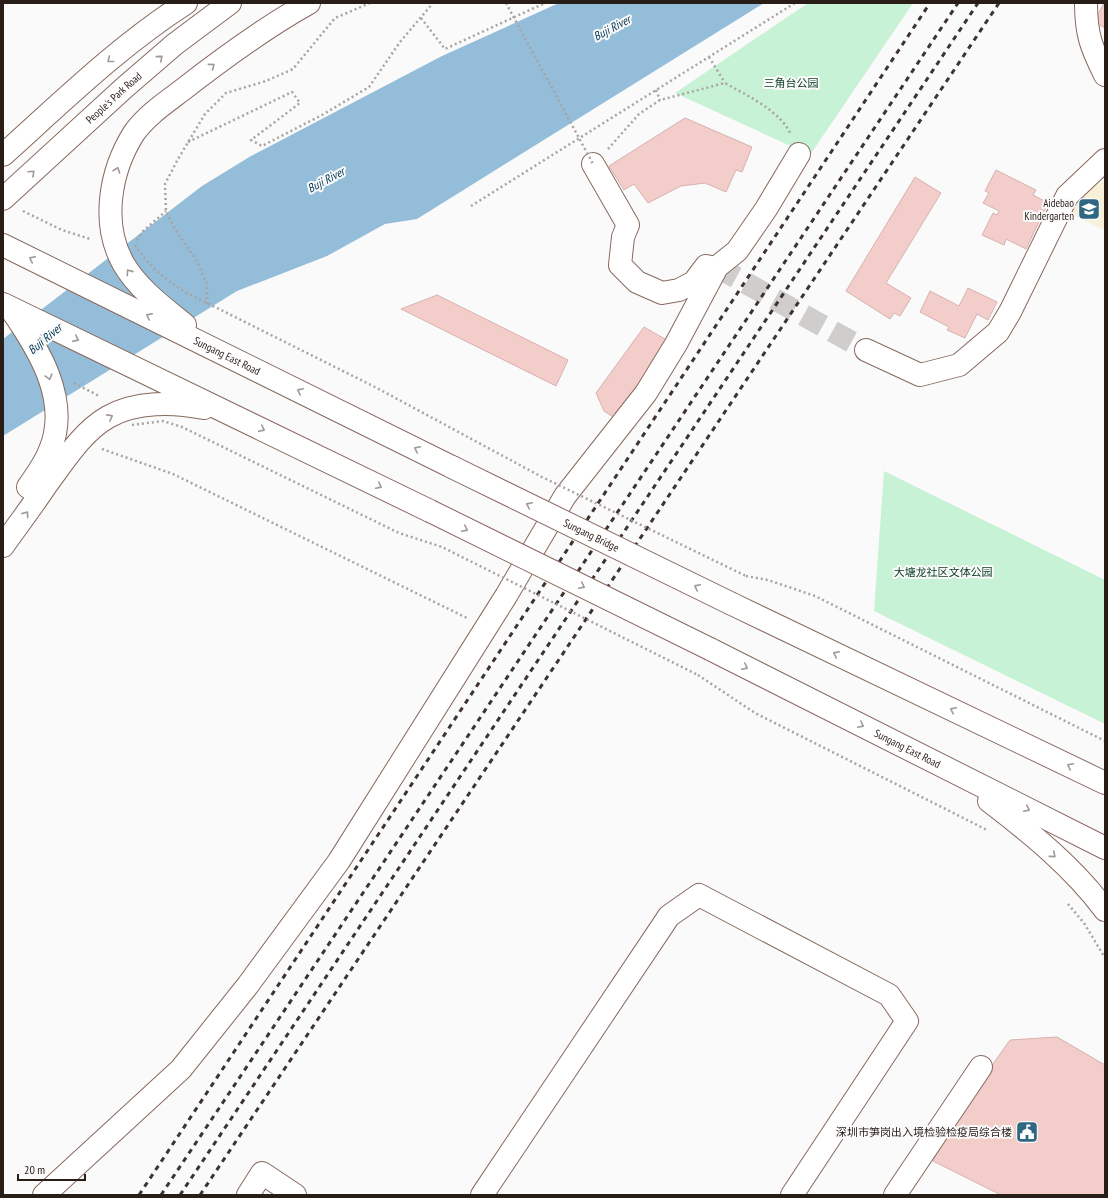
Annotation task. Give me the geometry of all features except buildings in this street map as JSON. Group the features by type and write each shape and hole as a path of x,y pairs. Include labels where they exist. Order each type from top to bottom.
{"main road":[{"path":"3,155 101,67 156,22 186,3"},
{"name":"People's Park Road","path":"10,203 124,88 175,44 230,3"},
{"path":"209,346 139,286 123,263 113,238 110,208 115,178 123,154 135,132 151,115 245,42 309,3"},
{"path":"1086,3 1086,27 1090,45 1105,74"},
{"path":"44,1195 181,1069 248,985 339,861 486,626 565,496 646,392 676,344 717,267 737,251 766,209 799,154"},
{"path":"598,159 628,225 623,238 620,265 637,282 662,293 679,290 694,282 706,266 717,267"},
{"path":"866,350 920,375 960,366 998,332 1010,312 1067,196 1105,160"},
{"name":"Sungang East Road","path":"3,245 452,467"},
{"path":"6,305 227,412"},
{"path":"3,522 40,470 51,450 56,427 57,407 47,370 30,336 6,305"},
{"path":"3,546 78,443 94,426 109,416 125,410 155,405 186,404 227,412"},
{"name":"Sungang East Road","path":"227,412 710,649 1105,848"},
{"name":"Sungang Bridge","path":"452,467 732,604 1105,783"},
{"path":"947,769 1013,820 1060,861 1100,903"},
{"path":"482,1195 669,916 699,895 889,995 907,1021 792,1195"},
{"path":"895,1195 981,1067"},
{"path":"248,1195 262,1173 295,1195"}],"path":[{"path":"207,304 207,285 198,261 175,229 166,211 165,184 188,142 206,114 226,93 266,81 293,69 335,18 370,3"},
{"path":"188,142 292,92 300,104 251,140 262,146 322,115 369,87 400,42 433,3"},
{"path":"506,3 598,159 639,114 660,100 724,83"},
{"path":"421,18 445,49 544,3"},
{"path":"471,206 795,3"},
{"path":"709,57 724,83 765,106 788,128 799,154"},
{"path":"656,90 660,100"},
{"path":"10,203 62,230 94,240"},
{"path":"166,211 142,232 135,245 145,259 164,279 207,304 375,387 542,477 746,576 768,580 815,596 1105,741"},
{"path":"73,383 104,399"},
{"path":"132,425 163,421 182,427 399,533 442,547 698,675 755,713 991,832"},
{"path":"96,447 173,474 486,626"},
{"path":"1072,899 1067,902 1084,923 1105,958"}],"shaded area":[{"name":"Aidebao Kindergarten","path":"1105,180 1105,230 1071,214 1076,204 1095,186"}],"green space":[{"name":"三角台公园","path":"808,3 913,3 810,155 675,93"},
{"name":"大塘龙社区文体公园","path":"884,471 1105,580 1105,724 874,611"}],"water":[{"name":"Buji River","path":"559,3 764,3 417,219 385,224 327,256 237,291 3,436 3,339 202,186 251,156 442,56"}],"tunnel":[{"path":"717,267 866,350"}],"railway":[{"path":"139,1195 930,3"},
{"path":"161,1195 958,3"},
{"path":"180,1195 978,3"},
{"path":"200,1195 999,3"}],"place":[{"name":"Aidebao Kindergarten","path":"1089,209"},
{"name":"深圳市笋岗出入境检验检疫局综合楼","path":"1027,1132"}]}
